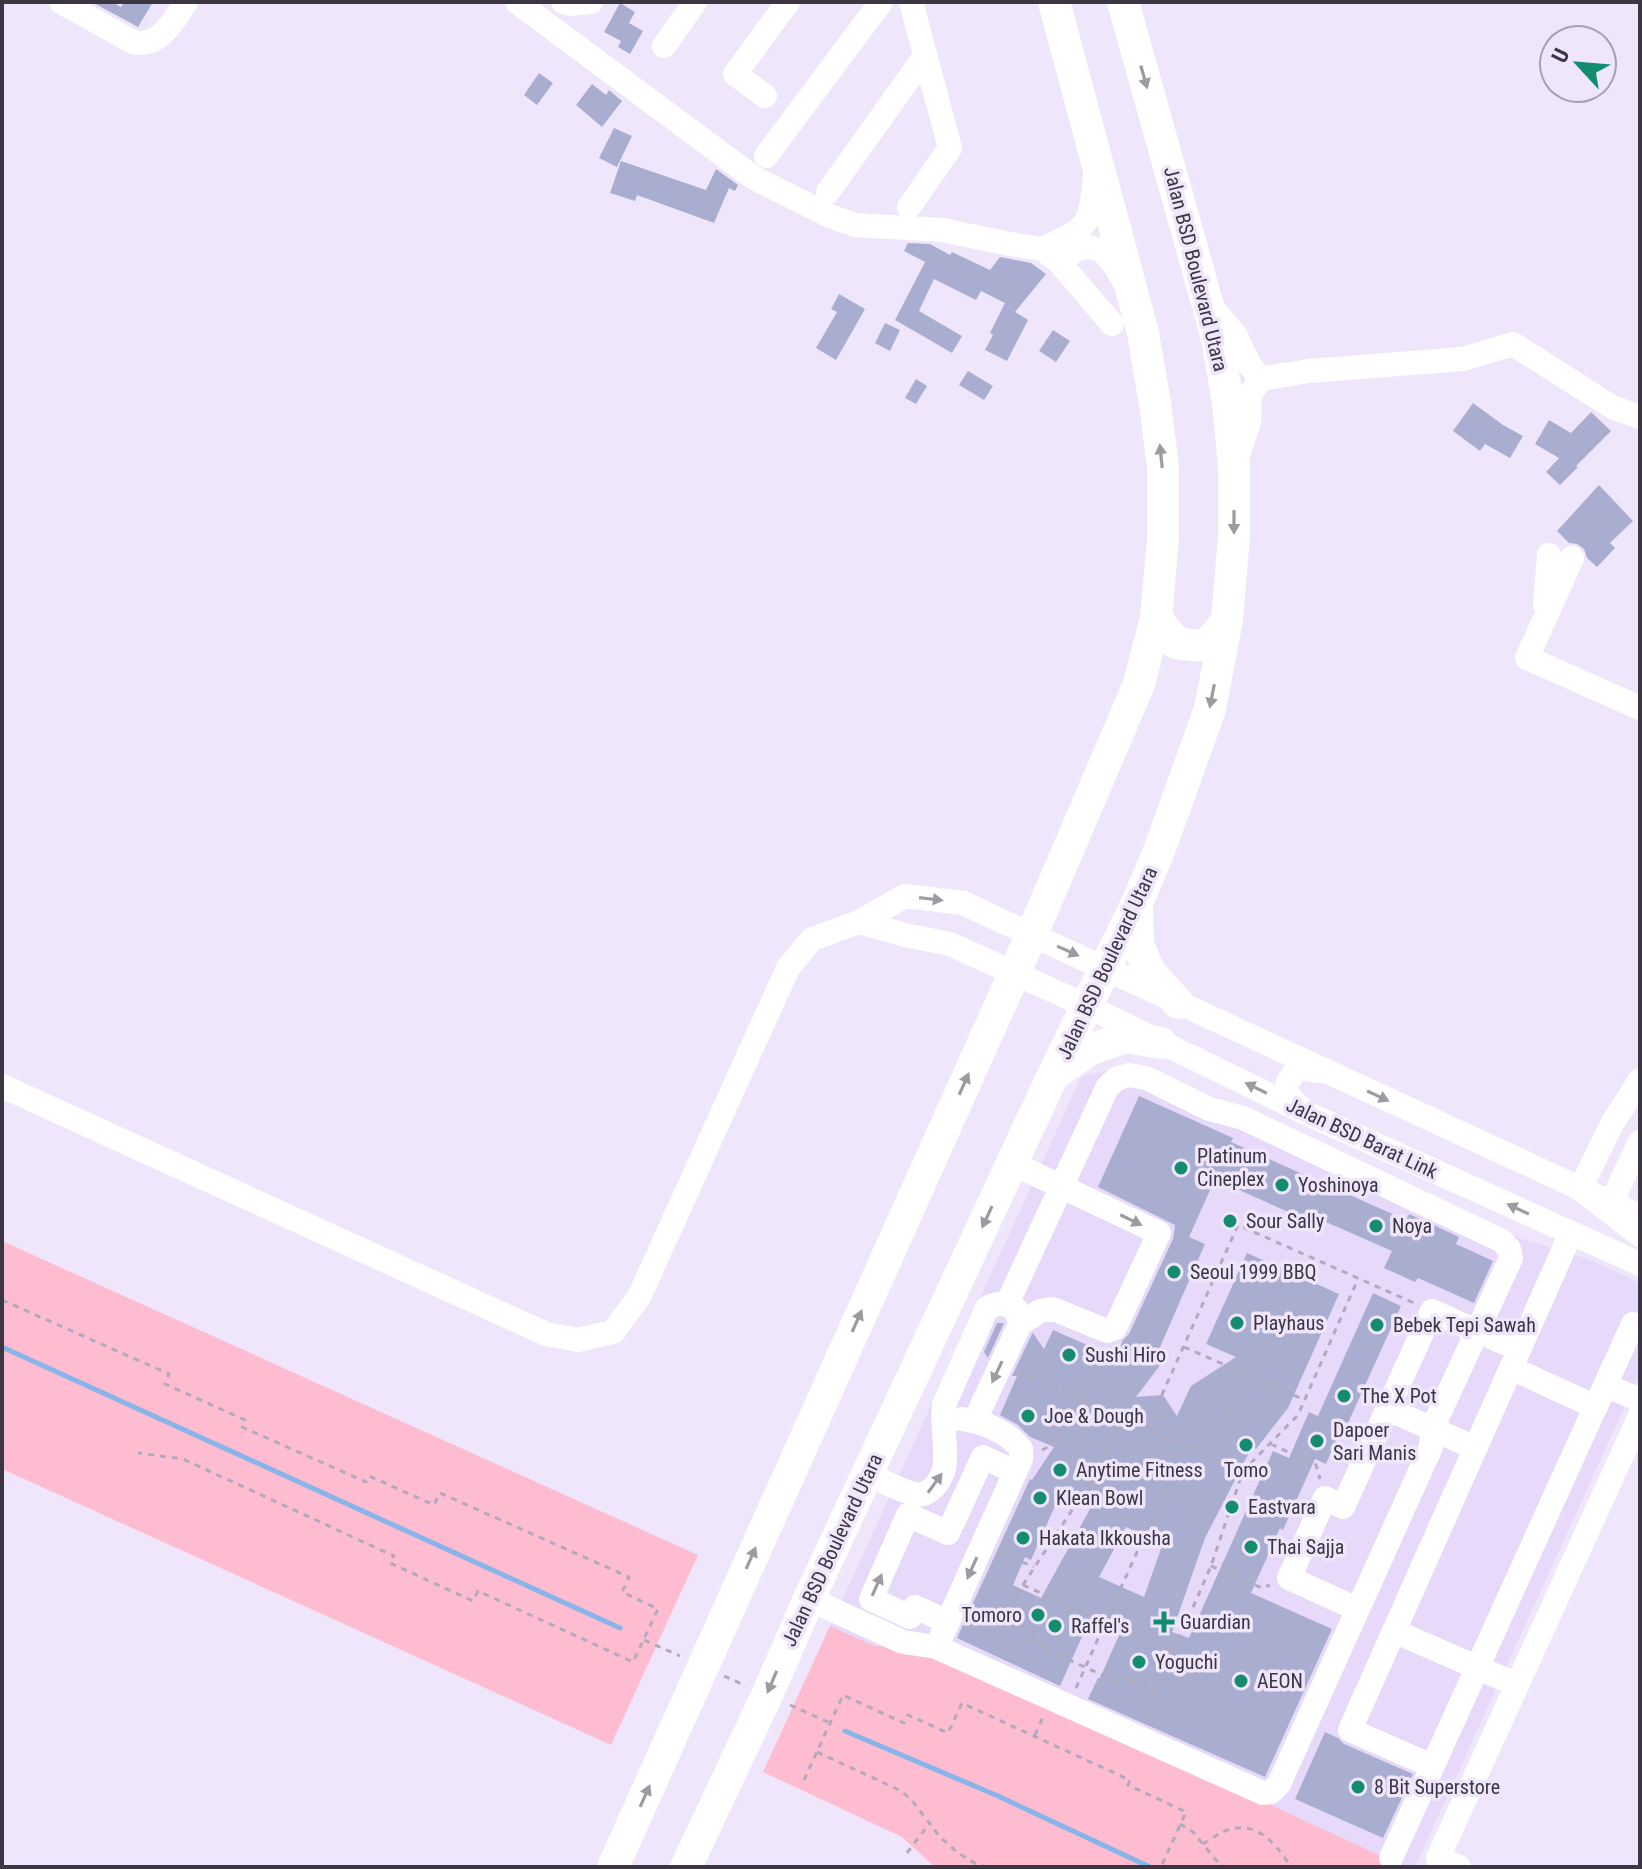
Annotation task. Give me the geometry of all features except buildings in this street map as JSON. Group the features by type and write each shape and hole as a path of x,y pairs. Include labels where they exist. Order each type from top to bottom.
{"main road":[{"path":"613,1867 1032,934 1139,684 1156,618 1163,539 1163,467 1151,376 1134,297 1054,2"},
{"name":"Jalan BSD Boulevard Utara","path":"686,1867 1053,1075 1137,903 1210,709 1227,620 1234,537 1234,466 1228,402 1217,338 1123,2"},
{"path":"1156,618 1176,643 1197,646 1210,643 1227,620"},
{"path":"1137,903 1138,944 1149,971 1178,1003"},
{"path":"1053,1075 1089,1050 1126,1037 1161,1043"}],"street":[{"path":"61,2 140,44 163,34 186,2"},
{"path":"517,2 754,178 830,216 855,225 942,230 1051,256 1081,248 1097,249 1110,259 1134,297"},
{"path":"563,2 591,2"},
{"path":"664,46 695,2"},
{"path":"765,96 735,74 788,2"},
{"path":"766,156 881,2"},
{"path":"909,207 950,148 911,2"},
{"path":"828,192 925,56"},
{"path":"1051,256 1086,223 1092,207 1096,159"},
{"path":"1051,256 1112,324"},
{"path":"1207,301 1236,336 1260,379"},
{"path":"1234,466 1249,422 1250,395 1260,379 1309,371 1463,359 1513,344 1612,407 1640,417"},
{"path":"1560,556 1544,619 1527,658 1640,708"},
{"path":"2,1086 546,1334 578,1340 613,1332 639,1297 788,968 812,939 859,922 905,896 963,903 1640,1216"},
{"name":"Jalan BSD Barat Link","path":"859,922 950,944 1087,1006 1308,1114 1640,1264"},
{"path":"1308,1114 1290,1098 1286,1087 1289,1078 1299,1068 1327,1072"},
{"path":"1209,1109 1226,1074"},
{"path":"809,1599 903,1642 936,1647 1263,1793 1271,1792 1279,1784 1431,1447 1432,1429 1484,1334 1511,1258 1509,1249 1502,1241 1435,1208 1243,1118 1209,1109 1146,1078 1129,1075 1116,1079 1107,1088 1061,1186 1013,1314 1001,1363 975,1420"},
{"path":"1580,1189 1612,1124 1640,1080"},
{"path":"1611,1203 1640,1140 1612,1124"},
{"path":"867,1474 917,1495 928,1493 936,1485 945,1467 944,1405 987,1308 996,1304 1013,1314 1053,1309 1107,1331 1115,1328 1159,1233 1012,1163"},
{"path":"1435,1208 1449,1178"},
{"path":"1580,1189 1640,1235"},
{"path":"1432,1766 1350,1730 1571,1233"},
{"path":"1357,1609 1289,1578 1325,1498 1343,1507 1432,1311 1484,1334 1515,1359 1600,1396 1640,1400"},
{"path":"1391,1858 1633,1324 1640,1327"},
{"path":"1388,1409 1475,1448"},
{"path":"1459,1867 1438,1858 1640,1416"},
{"path":"936,1647 1018,1465 1021,1449 1014,1439 975,1420 942,1417"},
{"path":"948,1622 915,1607 910,1617 871,1599 908,1515 948,1533 983,1457 1018,1465"},
{"path":"1582,1465 1611,1478"},
{"path":"1524,1593 1553,1606"},
{"path":"1394,1631 1517,1685"}],"path":[{"path":"1147,1428 1238,1225 1432,1311"},
{"path":"1136,1736 1211,1566 1243,1471 1298,1415 1358,1279"},
{"path":"2,1300 169,1374 165,1384 245,1420 242,1427 366,1482 369,1476 434,1505 440,1493 629,1577 622,1592 658,1609 633,1662 478,1591 473,1601 459,1595 390,1563 394,1556 183,1459 138,1453"},
{"path":"1018,1465 1046,1448 1083,1399 1108,1345 1107,1331"},
{"path":"1184,1346 1305,1400"},
{"path":"1001,1363 1243,1471"},
{"path":"1209,1456 1244,1373"},
{"path":"984,1668 1023,1585 1099,1469 1122,1417"},
{"path":"1270,1443 1316,1465 1325,1498"},
{"path":"1067,1706 1185,1445"},
{"path":"982,1545 1034,1567"},
{"path":"1211,1566 1262,1588 1289,1578"},
{"path":"1023,1585 1173,1652"},
{"path":"1006,1619 1035,1632 1032,1639 1049,1646 1047,1650 1118,1682 1121,1676 1156,1691"},
{"path":"644,1640 830,1723"},
{"path":"804,1780 843,1695 904,1723 908,1715 948,1733 962,1703 1130,1780 1128,1785 1186,1812 1161,1867"},
{"path":"817,1752 897,1789 910,1798 940,1837 957,1852 986,1867"},
{"path":"907,1853 929,1823"},
{"path":"1180,1824 1193,1832 1225,1867"},
{"path":"1203,1844 1229,1829 1245,1828 1261,1833 1275,1844 1291,1867"}],"shaded area":[{"name":"Eastvara","path":"1128,1065 1194,1095 1240,1106 1519,1238 1588,1259 1640,1283 1640,1373 1415,1867 1342,1867 824,1640 1081,1077"},
{"path":"2,1241 698,1555 611,1745 2,1469"},
{"path":"830,1626 874,1646 933,1649 1405,1867 935,1867 902,1837 763,1772"}],"waterway":[{"path":"2,1347 620,1628"},
{"path":"845,1731 998,1796 1150,1867"}],"place":[{"name":"Platinum Cineplex","path":"1181,1168"},
{"name":"Yoshinoya","path":"1282,1185"},
{"name":"Sour Sally","path":"1230,1221"},
{"name":"Noya","path":"1376,1226"},
{"name":"Seoul 1999 BBQ","path":"1174,1272"},
{"name":"Playhaus","path":"1237,1323"},
{"name":"Bebek Tepi Sawah","path":"1377,1325"},
{"name":"Sushi Hiro","path":"1069,1355"},
{"name":"The X Pot","path":"1344,1396"},
{"name":"Joe & Dough","path":"1028,1416"},
{"name":"Dapoer Sari Manis","path":"1317,1441"},
{"name":"Tomo","path":"1246,1445"},
{"name":"Anytime Fitness","path":"1060,1470"},
{"name":"Klean Bowl","path":"1040,1498"},
{"name":"Eastvara","path":"1232,1507"},
{"name":"Hakata Ikkousha","path":"1023,1538"},
{"name":"Thai Sajja","path":"1251,1547"},
{"name":"Tomoro","path":"1038,1615"},
{"name":"Guardian","path":"1164,1622"},
{"name":"Raffel's","path":"1055,1626"},
{"name":"Yoguchi","path":"1139,1662"},
{"name":"AEON","path":"1241,1681"},
{"name":"8 Bit Superstore","path":"1358,1787"}]}
